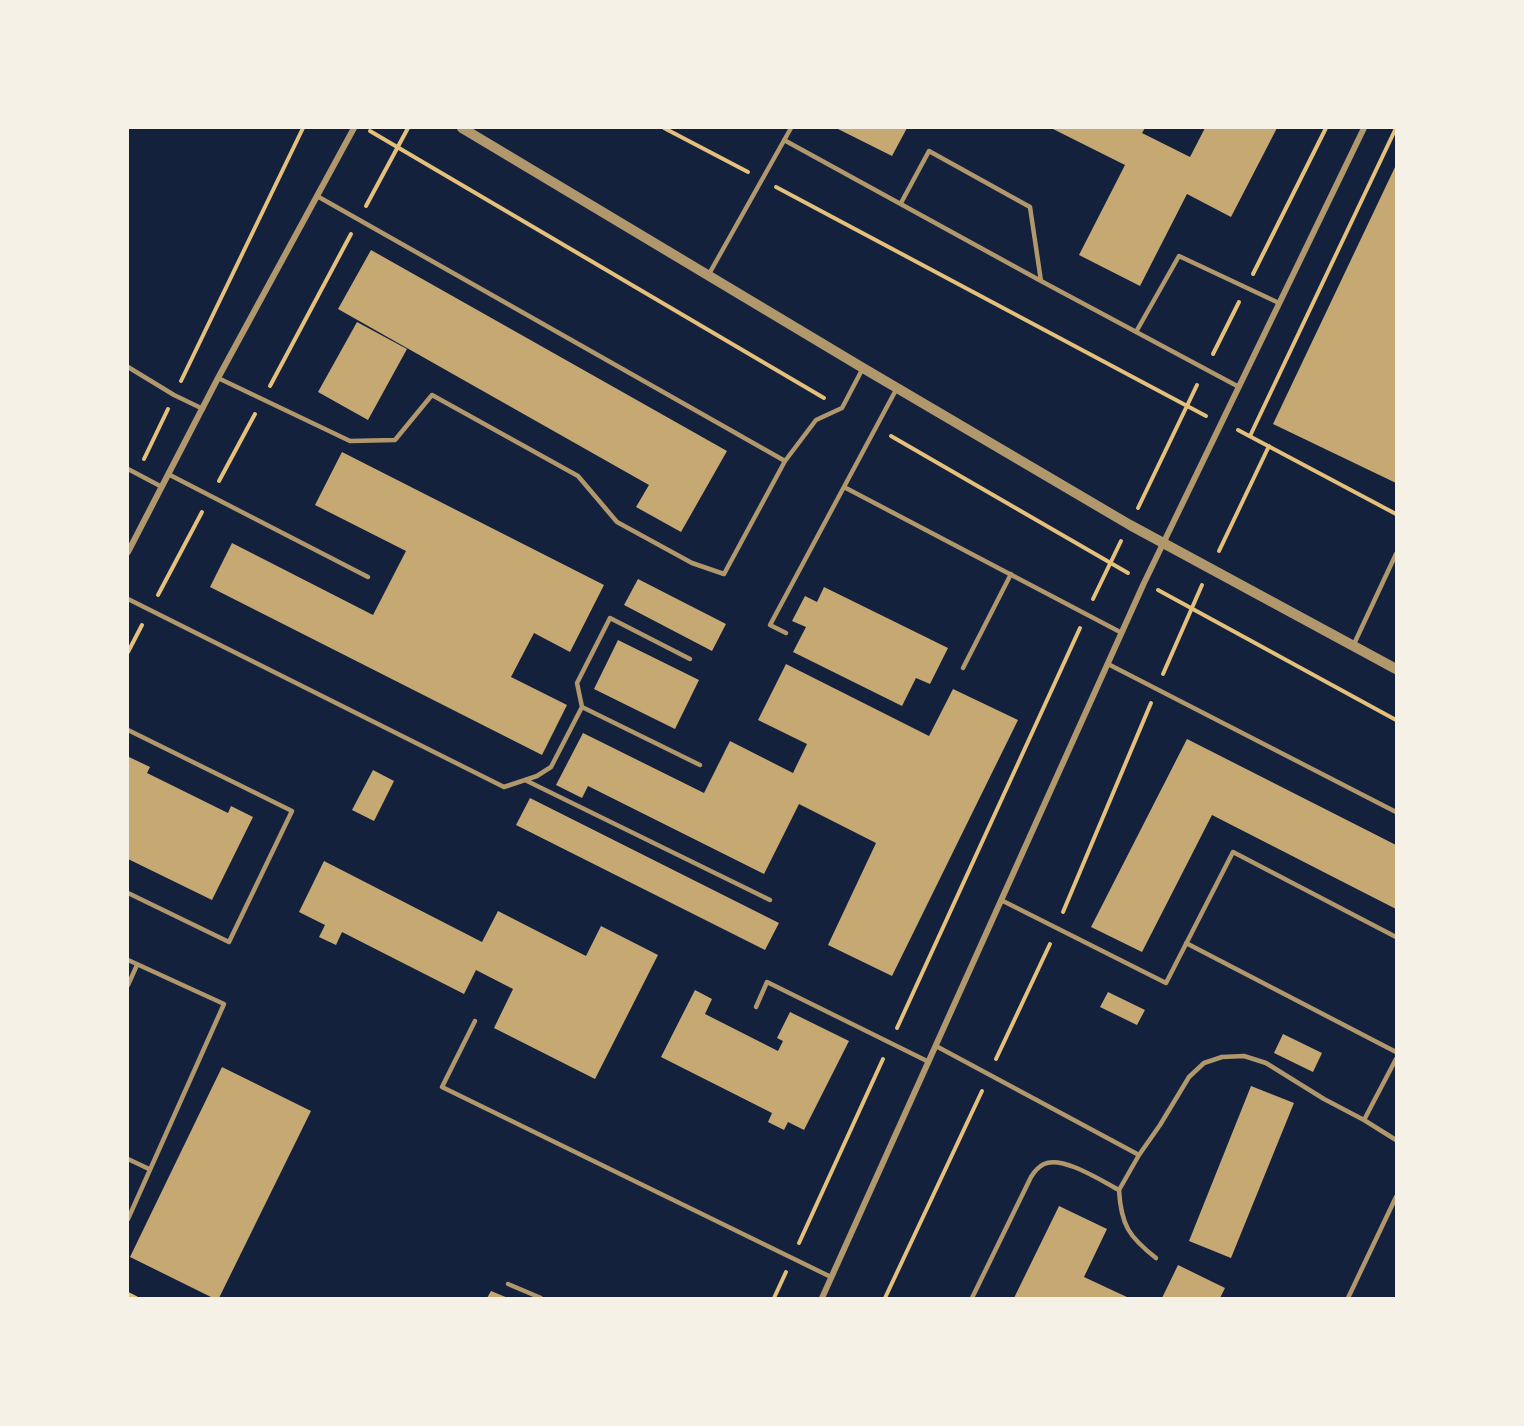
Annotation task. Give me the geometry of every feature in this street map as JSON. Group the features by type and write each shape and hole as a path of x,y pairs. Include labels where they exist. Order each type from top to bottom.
{"street":[{"path":"128,552 218,378 354,128"},
{"path":"462,128 1130,525 1164,541 1396,669"},
{"path":"822,1299 1164,541 1364,128"}],"lane":[{"path":"708,275 791,128"},
{"path":"784,141 1239,387"},
{"path":"902,203 929,151 1030,207 1041,281"},
{"path":"317,196 785,461"},
{"path":"1136,332 1179,256 1279,303"},
{"path":"128,367 174,395 203,409"},
{"path":"218,378 350,441 395,440 432,395 578,476 617,522 692,563 724,574 785,461 816,420 842,408 863,368"},
{"path":"786,633 770,625 897,388"},
{"path":"128,469 162,487"},
{"path":"168,474 368,577"},
{"path":"844,487 1122,633"},
{"path":"1354,645 1396,554"},
{"path":"963,668 1011,574"},
{"path":"128,599 504,787 537,776 551,767 582,707 577,683 609,618 690,659"},
{"path":"1108,664 1396,812"},
{"path":"582,707 700,765"},
{"path":"128,730 292,811 230,942 128,893"},
{"path":"525,780 770,900"},
{"path":"1001,900 1166,983 1233,852 1396,937"},
{"path":"1186,943 1396,1052"},
{"path":"128,960 224,1004 128,1219"},
{"path":"128,985 137,965"},
{"path":"756,1007 767,982 929,1062"},
{"path":"475,1021 442,1087 831,1277"},
{"path":"936,1046 1139,1155"},
{"path":"1156,1258 1137,1244 1126,1227 1120,1209 1119,1190 1189,1077 1204,1064 1222,1057 1244,1056 1266,1063 1396,1140"},
{"path":"1364,1120 1396,1059"},
{"path":"128,1159 149,1169"},
{"path":"972,1299 1037,1168 1045,1163 1056,1161 1067,1164 1119,1190"},
{"path":"1348,1299 1396,1197"},
{"path":"508,1284 540,1299"}],"path":[{"path":"137,474 303,128"},
{"path":"364,128 399,146 842,408"},
{"path":"399,146 408,128"},
{"path":"664,128 1187,406 1250,436 1396,514"},
{"path":"774,1299 1110,562 1326,128"},
{"path":"1250,436 1396,128"},
{"path":"876,427 1110,562"},
{"path":"885,1299 1057,928 1190,607 1269,447"},
{"path":"1190,607 1396,720"},
{"path":"128,1294 136,1299"}],"building":[{"path":"839,128 907,128 892,156"},
{"path":"1051,128 1145,128 1142,133 1190,157 1205,128 1277,128 1231,217 1187,194 1140,286 1079,255 1125,165"},
{"path":"1396,165 1396,483 1273,424"},
{"path":"371,250 727,451 681,532 636,507 649,485 338,309"},
{"path":"357,322 407,349 368,420 318,392"},
{"path":"342,452 604,585 570,652 534,633 511,677 567,705 542,755 210,587 232,543 373,615 406,551 315,505"},
{"path":"638,579 726,624 712,651 624,605"},
{"path":"824,587 948,648 930,684 916,678 902,706 793,652 806,627 792,621 805,596 817,602"},
{"path":"618,640 699,680 675,729 594,689"},
{"path":"786,664 929,736 953,689 1018,720 892,976 828,945 876,843 799,804 764,874 588,786 582,798 556,785 583,733 704,793 730,741 793,773 807,744 758,720"},
{"path":"1187,739 1396,845 1396,909 1212,815 1142,952 1091,927"},
{"path":"129,757 150,767 147,773 228,813 231,806 253,817 212,900 128,859"},
{"path":"373,770 394,781 374,821 352,810"},
{"path":"530,798 779,923 765,950 516,825"},
{"path":"324,861 482,942 498,911 586,956 601,926 658,955 595,1079 494,1028 513,989 476,970 464,994 342,932 336,945 319,937 325,925 299,912"},
{"path":"695,990 712,999 705,1014 778,1051 783,1041 777,1038 790,1012 849,1041 804,1130 788,1122 784,1130 768,1122 772,1113 661,1057"},
{"path":"1108,992 1145,1010 1137,1025 1100,1007"},
{"path":"1283,1034 1322,1053 1313,1072 1274,1053"},
{"path":"222,1067 311,1111 219,1298 213,1298 130,1257"},
{"path":"1251,1086 1294,1103 1231,1258 1189,1241"},
{"path":"1059,1206 1107,1229 1084,1277 1129,1298 1014,1298"},
{"path":"1178,1265 1225,1288 1220,1298 1162,1298"},
{"path":"491,1291 508,1298 487,1298"}]}
